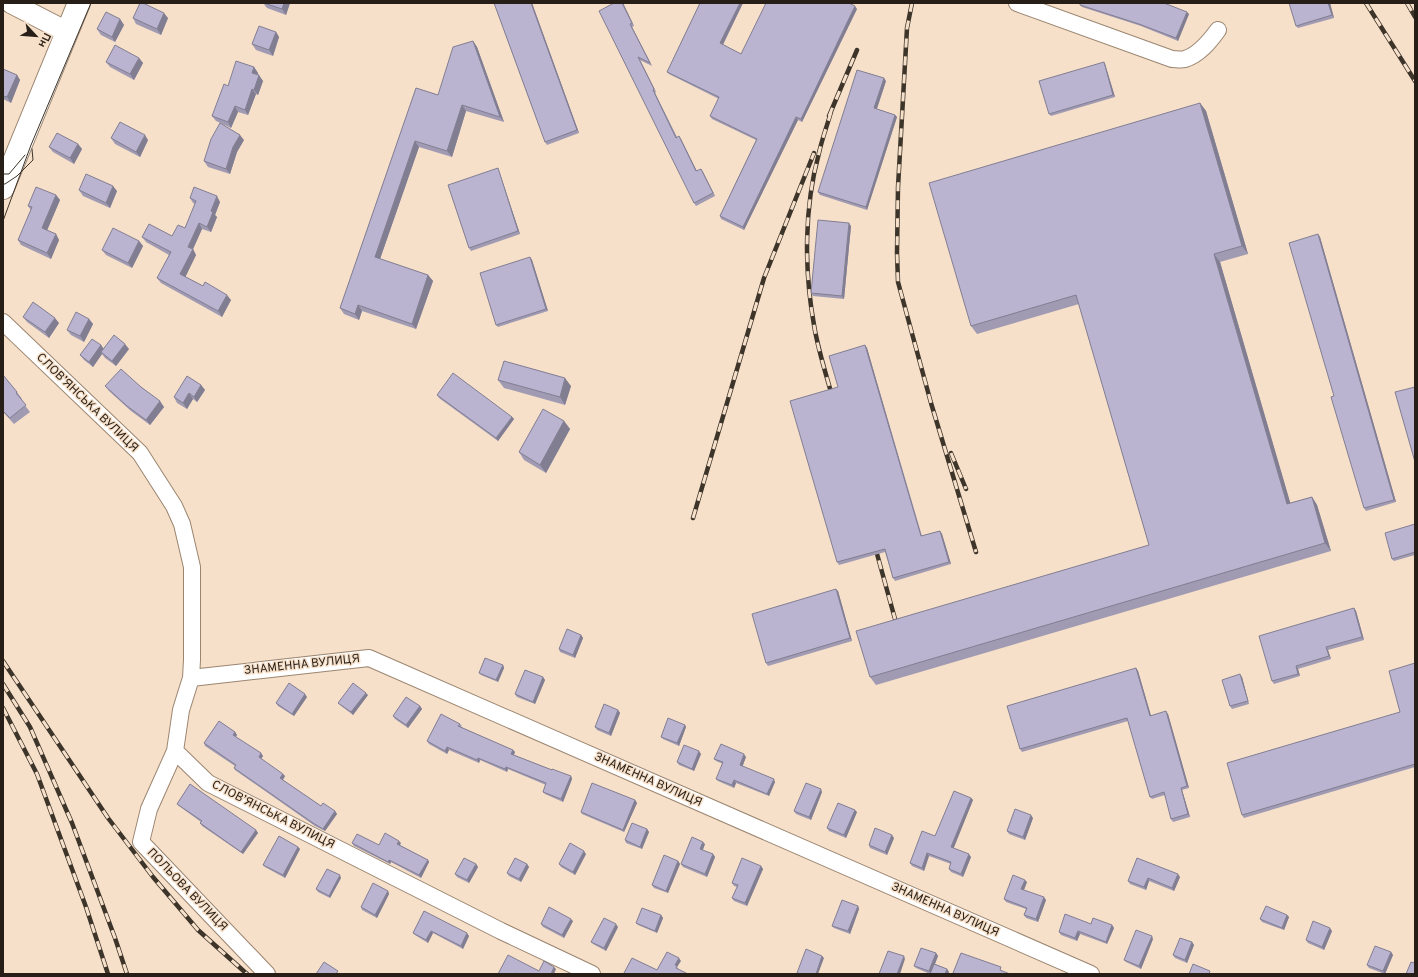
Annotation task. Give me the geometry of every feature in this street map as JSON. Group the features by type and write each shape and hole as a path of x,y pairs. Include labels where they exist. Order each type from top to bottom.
{"main road":[{"path":"5,176 79,3"}],"street":[{"path":"11,3 67,32"},
{"path":"1017,3 1172,59 1184,60 1198,52 1209,42 1218,30"},
{"name":"СЛОВ’ЯНСЬКА ВУЛИЦЯ","path":"3,322 140,452 174,506 182,524 192,567 191,678 180,710 175,751 208,783 500,931 592,974"},
{"name":"ЗНАМЕННА ВУЛИЦЯ","path":"191,678 369,658 1090,974"},
{"name":"ПОЛЬОВА ВУЛИЦЯ","path":"175,751 149,809 141,842 267,974"}],"building":[{"path":"140,3 164,13 157,29 133,18"},
{"path":"264,3 284,3 282,9"},
{"path":"494,3 531,3 577,130 545,142"},
{"path":"614,3 622,3 632,23 630,24 650,63 638,57 676,138 679,136 696,171 701,169 713,193 694,203 599,11"},
{"path":"700,3 740,3 720,43 741,54 766,3 849,3 855,6 801,119 796,117 743,227 720,216 757,139 710,116 719,97 667,72"},
{"path":"1080,3 1164,3 1187,12 1176,38 1139,24 1080,5"},
{"path":"1289,3 1328,3 1332,15 1296,26"},
{"path":"106,12 120,19 112,37 97,29"},
{"path":"259,26 276,32 269,50 252,44"},
{"path":"473,41 500,117 462,105 447,151 415,141 375,257 428,275 412,324 358,305 355,314 340,308 416,88 438,95 453,47"},
{"path":"115,45 139,58 130,74 106,62"},
{"path":"236,61 254,67 252,73 259,75 254,90 252,89 245,110 235,106 228,122 212,116 224,84 228,86"},
{"path":"1104,62 1113,95 1049,114 1039,81"},
{"path":"3,69 17,75 7,97 3,96"},
{"path":"857,70 884,78 874,108 895,115 866,207 818,192"},
{"path":"1200,103 1242,246 1214,254 1287,504 1312,497 1325,543 870,677 856,631 1149,545 1076,295 971,326 929,183"},
{"path":"120,122 145,135 136,152 111,138"},
{"path":"220,123 240,135 233,147 226,169 204,161 211,139"},
{"path":"57,133 78,144 70,158 49,147"},
{"path":"498,168 518,231 469,248 448,185"},
{"path":"86,174 113,186 106,203 79,190"},
{"path":"36,187 56,195 42,228 56,234 47,253 18,240 32,207 28,206"},
{"path":"194,187 217,196 207,227 199,223 188,247 193,249 180,274 203,286 205,282 227,295 218,311 157,278 171,252 142,237 149,224 172,236 178,225 185,228 196,201 190,198"},
{"path":"818,220 849,223 842,296 811,293"},
{"path":"113,228 139,241 128,263 102,250"},
{"path":"1318,234 1394,500 1364,508 1331,397 1334,396 1289,243"},
{"path":"530,257 546,309 496,325 480,273"},
{"path":"33,302 55,318 45,332 23,317"},
{"path":"76,312 89,319 80,336 67,330"},
{"path":"114,335 125,344 112,361 101,352"},
{"path":"92,339 101,345 89,362 80,355"},
{"path":"865,345 921,536 940,531 949,562 893,578 885,549 837,562 790,401 838,387 829,356"},
{"path":"504,361 565,378 560,397 498,380"},
{"path":"121,369 141,387 160,401 146,420 127,406 105,386"},
{"path":"453,373 512,417 496,438 437,395"},
{"path":"3,375 26,405 10,418 3,411"},
{"path":"187,376 201,385 194,397 189,393 183,403 174,397"},
{"path":"1415,387 1415,462 1395,392"},
{"path":"543,409 564,421 540,465 519,452"},
{"path":"1415,524 1415,552 1392,559 1385,533"},
{"path":"836,589 850,638 766,663 752,614"},
{"path":"1354,608 1362,637 1326,647 1329,656 1296,666 1298,674 1272,681 1259,636"},
{"path":"567,629 581,635 573,655 559,649"},
{"path":"485,658 503,665 496,680 479,673"},
{"path":"1415,663 1415,764 1242,815 1227,763 1400,712 1389,671"},
{"path":"1136,668 1150,716 1166,711 1187,786 1181,788 1188,814 1171,819 1164,792 1150,797 1127,718 1020,749 1007,706"},
{"path":"525,670 543,677 533,702 515,694"},
{"path":"1240,674 1248,701 1230,706 1222,680"},
{"path":"289,683 305,694 292,714 276,703"},
{"path":"353,683 366,693 351,712 338,703"},
{"path":"406,697 420,706 406,725 393,716"},
{"path":"604,704 618,710 609,733 595,727"},
{"path":"441,714 460,724 458,726 513,750 511,754 571,776 561,799 543,792 546,783 506,767 505,769 478,758 477,760 447,747 445,751 427,741"},
{"path":"668,718 685,725 677,743 661,737"},
{"path":"219,721 235,732 233,735 261,753 259,757 283,774 280,778 321,806 323,803 335,811 323,829 234,768 236,765 204,743"},
{"path":"721,744 744,754 740,765 774,779 767,794 734,780 732,785 716,779 723,762 714,759"},
{"path":"684,745 699,751 692,769 677,762"},
{"path":"592,783 635,800 623,830 581,812"},
{"path":"806,783 821,789 809,817 794,811"},
{"path":"190,784 256,830 241,852 200,823 202,821 177,804"},
{"path":"954,791 971,798 951,847 969,854 961,874 949,869 951,862 927,853 922,868 910,863 922,831 935,836"},
{"path":"838,803 855,810 844,835 827,828"},
{"path":"1015,809 1031,815 1023,837 1007,831"},
{"path":"632,823 647,829 640,847 625,840"},
{"path":"875,828 892,835 885,852 869,845"},
{"path":"385,833 399,841 397,844 428,860 419,875 389,860 388,862 352,843 357,834 379,845"},
{"path":"279,836 298,847 283,875 263,865"},
{"path":"692,837 703,842 700,849 713,854 705,874 681,864"},
{"path":"570,843 584,851 573,872 559,864"},
{"path":"664,855 678,861 666,891 652,885"},
{"path":"464,858 476,864 467,880 455,874"},
{"path":"515,858 527,864 519,879 507,873"},
{"path":"742,858 761,866 745,903 732,898 738,885 732,883"},
{"path":"1137,858 1178,874 1172,888 1148,878 1144,887 1128,881"},
{"path":"327,869 340,875 329,896 316,889"},
{"path":"1013,875 1025,880 1021,889 1044,897 1036,919 1024,915 1027,908 1004,899"},
{"path":"373,883 388,891 375,915 361,907"},
{"path":"842,900 858,906 848,931 832,926"},
{"path":"1266,906 1287,915 1282,928 1260,919"},
{"path":"549,907 571,919 562,935 541,924"},
{"path":"642,908 661,915 655,931 636,923"},
{"path":"424,911 467,933 461,946 431,931 426,940 413,933"},
{"path":"1065,914 1091,924 1093,918 1112,925 1106,942 1078,931 1075,938 1059,932"},
{"path":"604,918 616,924 604,948 591,942"},
{"path":"1313,921 1330,928 1322,947 1306,940"},
{"path":"1136,930 1152,936 1139,966 1124,960"},
{"path":"1180,938 1192,942 1185,960 1173,955"},
{"path":"1375,946 1391,952 1383,971 1367,965"},
{"path":"921,948 936,953 929,971 914,966"},
{"path":"806,949 822,956 816,974 797,973"},
{"path":"888,951 904,956 897,974 879,974"},
{"path":"667,952 679,958 675,965 677,966 676,968 688,974 624,973 632,958 657,970"},
{"path":"961,953 1001,967 1000,970 1010,974 953,973"},
{"path":"508,955 539,971 544,961 554,967 551,974 498,974"},
{"path":"324,962 338,971 336,974 316,974"},
{"path":"1411,962 1415,963 1415,974 1406,974"},
{"path":"934,964 947,969 945,974 930,974"},
{"path":"1193,964 1210,971 1209,974 1189,974"}],"tram line":[{"path":"3,221 31,145 91,3"},
{"path":"3,184 17,176 33,160 32,149"},
{"path":"3,174 9,174 25,155"}],"railway":[{"path":"912,3 907,28 898,187 898,282 931,403 976,552"},
{"path":"1366,3 1415,81"},
{"path":"1407,3 1415,17"},
{"path":"829,116 857,50"},
{"path":"831,112 820,148 810,195 807,260 808,282 816,334 822,362 833,399"},
{"path":"693,518 764,278 814,153"},
{"path":"951,453 966,489"},
{"path":"874,543 895,619"},
{"path":"3,661 108,818 153,877 198,930 247,974"},
{"path":"3,684 30,727 72,823 127,974"},
{"path":"3,708 37,774 86,907 108,974"}]}
